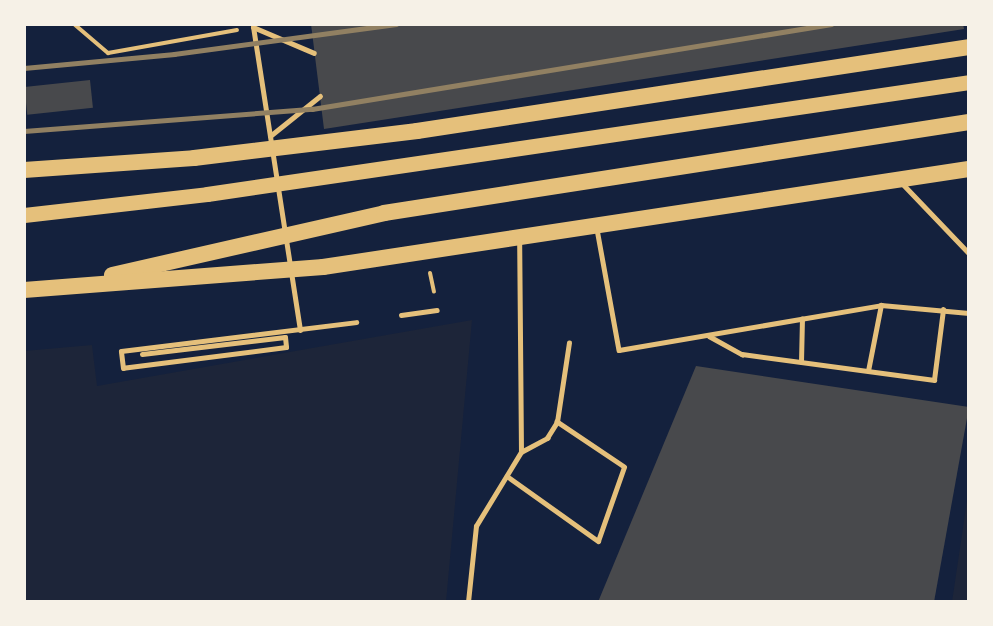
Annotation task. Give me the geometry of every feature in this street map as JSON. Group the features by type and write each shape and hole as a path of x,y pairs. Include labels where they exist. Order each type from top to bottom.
{"highway":[{"path":"24,170 194,158 417,131 969,47"},
{"path":"56,287 384,213 969,122"},
{"path":"24,290 323,267 902,183 969,170"}],"main road":[{"path":"24,215 207,194 969,81"}],"street":[{"path":"253,26 314,53"},
{"path":"253,26 300,330"},
{"path":"270,136 320,96"},
{"path":"401,315 437,310"},
{"path":"142,354 285,337 286,347 123,368 121,351 356,322"}],"lane":[{"path":"902,183 969,253"},
{"path":"596,228 619,350 881,305 969,313"},
{"path":"468,602 476,526 521,452 518,239"},
{"path":"868,371 881,305"},
{"path":"709,336 742,354 934,380 944,310"},
{"path":"801,362 802,319"},
{"path":"521,452 547,438 557,422 569,343"},
{"path":"507,476 598,542 624,467 557,422"}],"path":[{"path":"74,24 108,53 253,26"},
{"path":"426,253 437,310"}],"shaded area":[{"path":"472,320 446,602 24,602 24,351 92,345 97,386"},
{"path":"969,487 969,602 952,602"}],"building":[{"path":"311,24 963,24 964,29 324,129"},
{"path":"90,80 93,108 27,115 24,87"},
{"path":"696,366 969,407 934,602 598,602"}],"railway":[{"path":"24,68 174,54 396,24"},
{"path":"24,131 312,109 831,24"}]}
